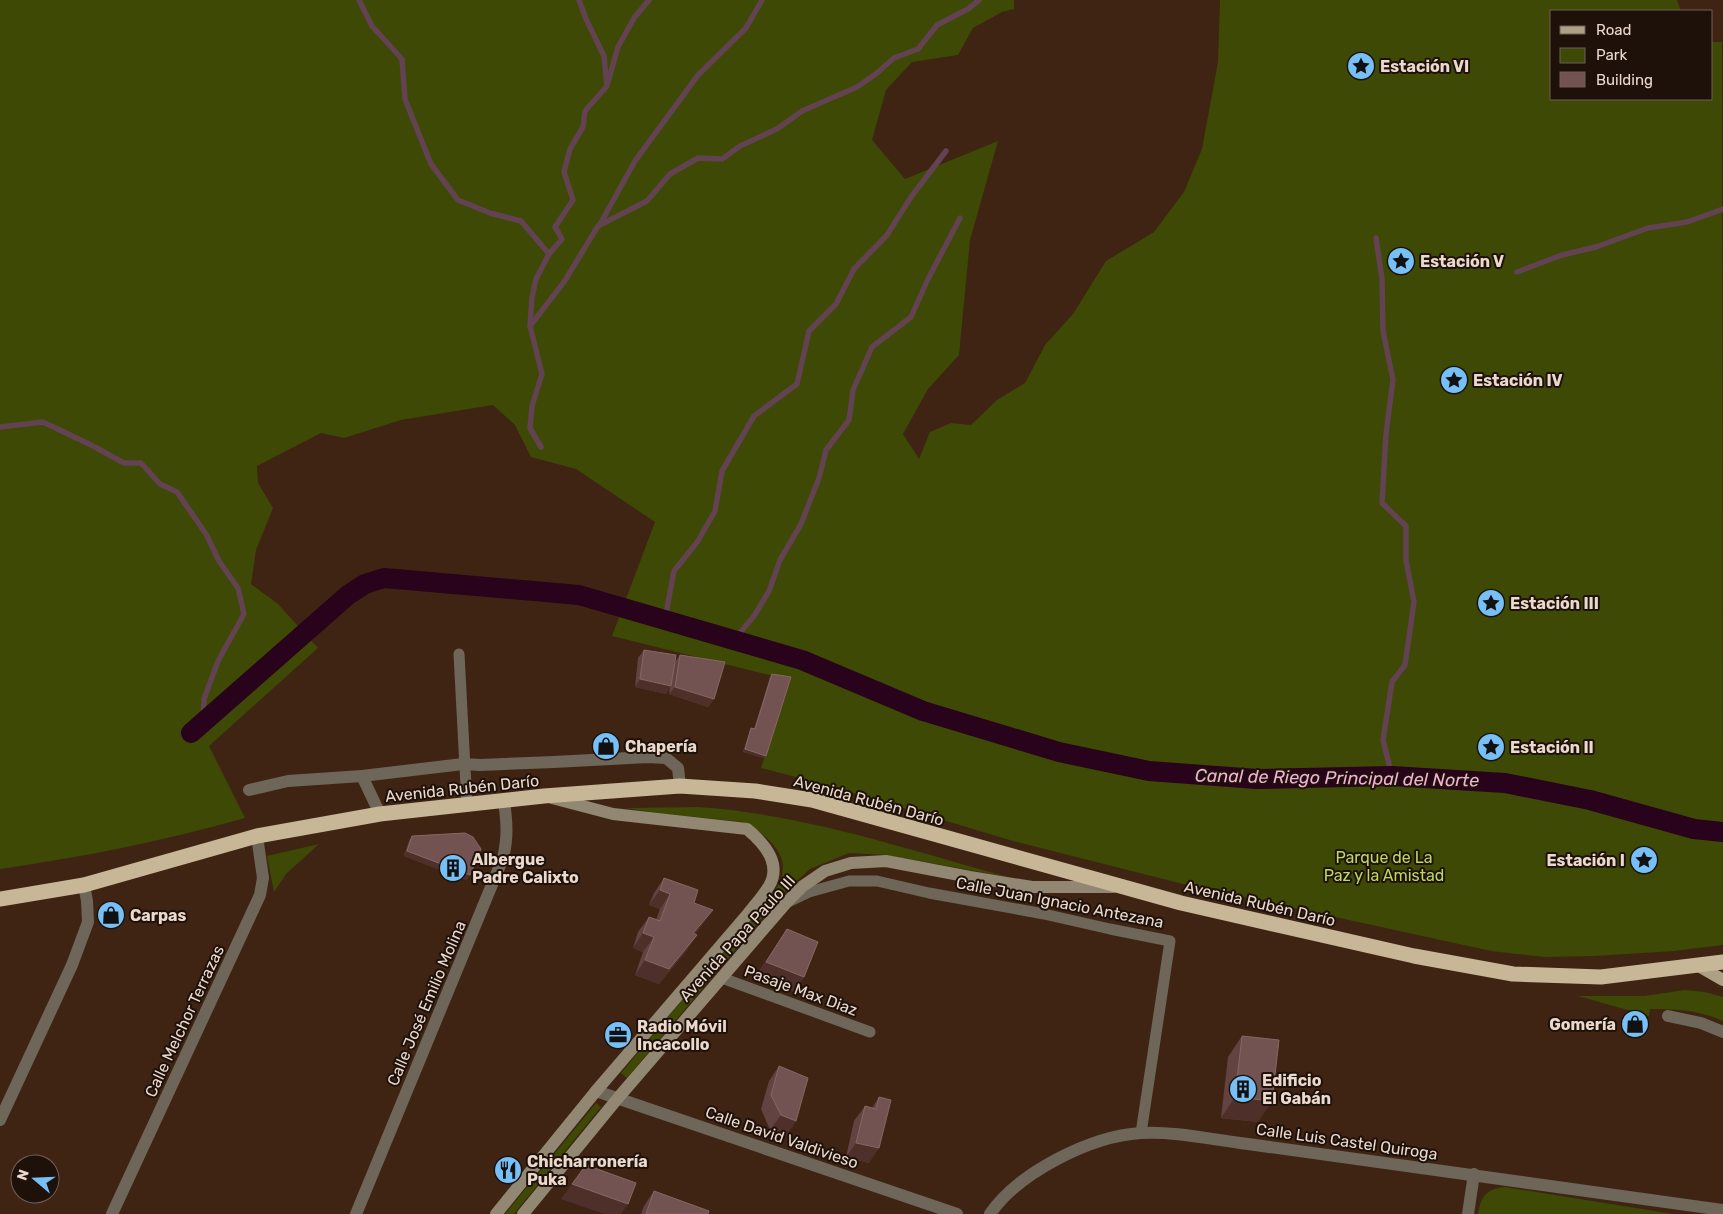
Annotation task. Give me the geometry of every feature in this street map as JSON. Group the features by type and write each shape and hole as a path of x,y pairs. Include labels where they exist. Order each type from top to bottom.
{"highway":[{"name":"Avenida Rubén Darío","path":"0,899 84,885 257,836 380,814 544,796 680,786 755,791 812,800 1121,887 1414,956 1513,974 1601,977 1723,962"}],"main road":[{"name":"Avenida Papa Paulo III","path":"496,1214 596,1091 747,915 770,885 773,874 773,862 770,853 756,836 747,830 613,814 544,796"},
{"name":"Avenida Papa Paulo III","path":"523,1214 618,1098 786,903 804,886 825,871 851,863 886,861 970,878 1032,887 1121,887"},
{"path":"1697,965 1723,980"}],"street":[{"path":"248,790 288,781 362,776 464,764 536,763 648,757 666,758 678,768 680,786"},
{"path":"362,776 380,814"},
{"name":"Calle José Emilio Molina","path":"356,1214 504,858 507,823 504,801"},
{"name":"Calle Melchor Terrazas","path":"112,1214 260,895 263,878 257,836"},
{"path":"0,1120 72,965 88,922 84,885"},
{"path":"1668,1016 1701,1023 1723,1032"},
{"name":"Calle David Valdivieso","path":"596,1091 957,1214"},
{"name":"Calle Luis Castel Quiroga","path":"990,1214 1018,1184 1049,1163 1102,1141 1142,1133 1171,1134 1474,1174 1723,1210"},
{"path":"1468,1214 1474,1174"}],"lane":[{"path":"459,654 467,805"},
{"name":"Calle Juan Ignacio Antezana","path":"786,903 809,892 850,881 877,881 928,893 1044,914 1170,941 1142,1133"},
{"name":"Pasaje Max Diaz","path":"722,978 870,1032"}],"green space":[{"name":"Parque de La Paz y la Amistad","path":"0,0 1014,0 1014,9 1002,12 973,28 958,55 912,62 886,90 872,140 905,179 998,141 970,240 959,355 928,389 903,434 919,459 930,432 951,423 971,425 997,400 1025,383 1045,345 1073,314 1106,261 1154,232 1184,192 1202,149 1218,62 1220,0 1677,0 1681,10 1550,10 1550,100 1713,100 1713,42 1722,42 1723,945 1674,951 1594,956 1545,957 1491,951 1179,883 1013,841 823,784 761,768 789,680 612,636 655,522 576,469 531,457 515,425 493,405 401,420 344,438 321,433 257,466 258,483 273,508 256,550 251,584 278,604 318,648 209,746 245,818 123,848 0,869"},
{"path":"698,807 776,817 815,825 893,844 1008,877 886,855 849,853 810,869 783,893 627,1078 621,1073 781,882 783,866 779,852 763,834 744,822 626,808"},
{"path":"319,844 286,874 274,892 267,856"},
{"path":"1685,990 1705,992 1723,997 1723,1021 1705,1014 1678,1010 1650,1009 1649,1016 1578,996 1644,996"},
{"path":"596,1103 601,1107 514,1214 505,1214"},
{"path":"1505,1187 1673,1214 1478,1214 1485,1194"}],"building":[{"path":"644,650 676,655 671,686 640,679"},
{"path":"680,655 725,662 714,699 675,687"},
{"path":"772,674 791,677 766,756 745,749 751,728 755,729"},
{"name":"Albergue Padre Calixto","path":"465,833 473,837 481,849 470,875 407,851 412,836"},
{"path":"664,878 698,890 694,903 713,910 693,933 697,935 669,969 645,960 654,937 643,933 649,917 660,921 670,894 660,890"},
{"path":"787,929 818,942 804,977 766,962"},
{"path":"1242,1036 1279,1040 1272,1101 1235,1097"},
{"path":"779,1066 808,1078 796,1121 781,1115 771,1095"},
{"path":"879,1097 891,1100 879,1148 856,1143 865,1106 876,1109"},
{"path":"586,1165 636,1183 628,1204 572,1184"},
{"path":"654,1191 709,1211 708,1214 646,1214"}],"waterway":[{"path":"359,0 372,26 402,59 405,99 431,164 458,200 490,213 521,221 549,254"},
{"path":"541,447 530,428 532,406 542,374 530,326 532,297 536,279 549,254 562,239 555,227 573,200 564,172 570,149 583,127 585,111 607,86 604,56 579,0"},
{"path":"608,82 618,47 634,18 649,0"},
{"path":"599,226 635,161 698,75 746,28 762,0"},
{"path":"530,326 564,282 598,226 647,201 670,174 698,158 722,159 740,146 777,129 802,111 857,87 894,58 918,49 937,25 968,9 979,0"},
{"path":"665,619 674,571 698,541 715,511 722,471 754,416 797,384 809,331 836,304 854,269 887,235 911,197 946,151"},
{"path":"1517,272 1562,255 1596,247 1648,228 1687,222 1723,209"},
{"path":"734,640 754,616 769,591 780,560 801,524 819,478 826,450 849,420 853,390 872,347 911,317 928,279 960,218"},
{"path":"1376,238 1382,279 1383,331 1393,380 1386,434 1382,503 1406,526 1406,560 1414,602 1405,665 1392,682 1383,740 1392,776"},
{"path":"0,427 43,422 124,463 141,463 160,484 177,492 206,534 219,561 238,588 244,614 218,661 204,699 203,724"},
{"name":"Canal de Riego Principal del Norte","path":"191,733 348,595 365,584 384,578 579,595 802,660 923,711 1059,752 1149,771 1257,779 1392,776 1505,783 1590,800 1694,829 1723,832"}],"place":[{"name":"Estación VI","path":"1361,66"},
{"name":"Estación V","path":"1401,261"},
{"name":"Estación IV","path":"1454,380"},
{"name":"Estación III","path":"1491,603"},
{"name":"Chapería","path":"606,746"},
{"name":"Estación II","path":"1491,747"},
{"name":"Estación I","path":"1644,860"},
{"name":"Albergue Padre Calixto","path":"453,868"},
{"name":"Carpas","path":"111,915"},
{"name":"Gomería","path":"1635,1024"},
{"name":"Radio Móvil Incacollo","path":"618,1035"},
{"name":"Edificio El Gabán","path":"1243,1089"},
{"name":"Chicharronería Puka","path":"508,1170"}]}
